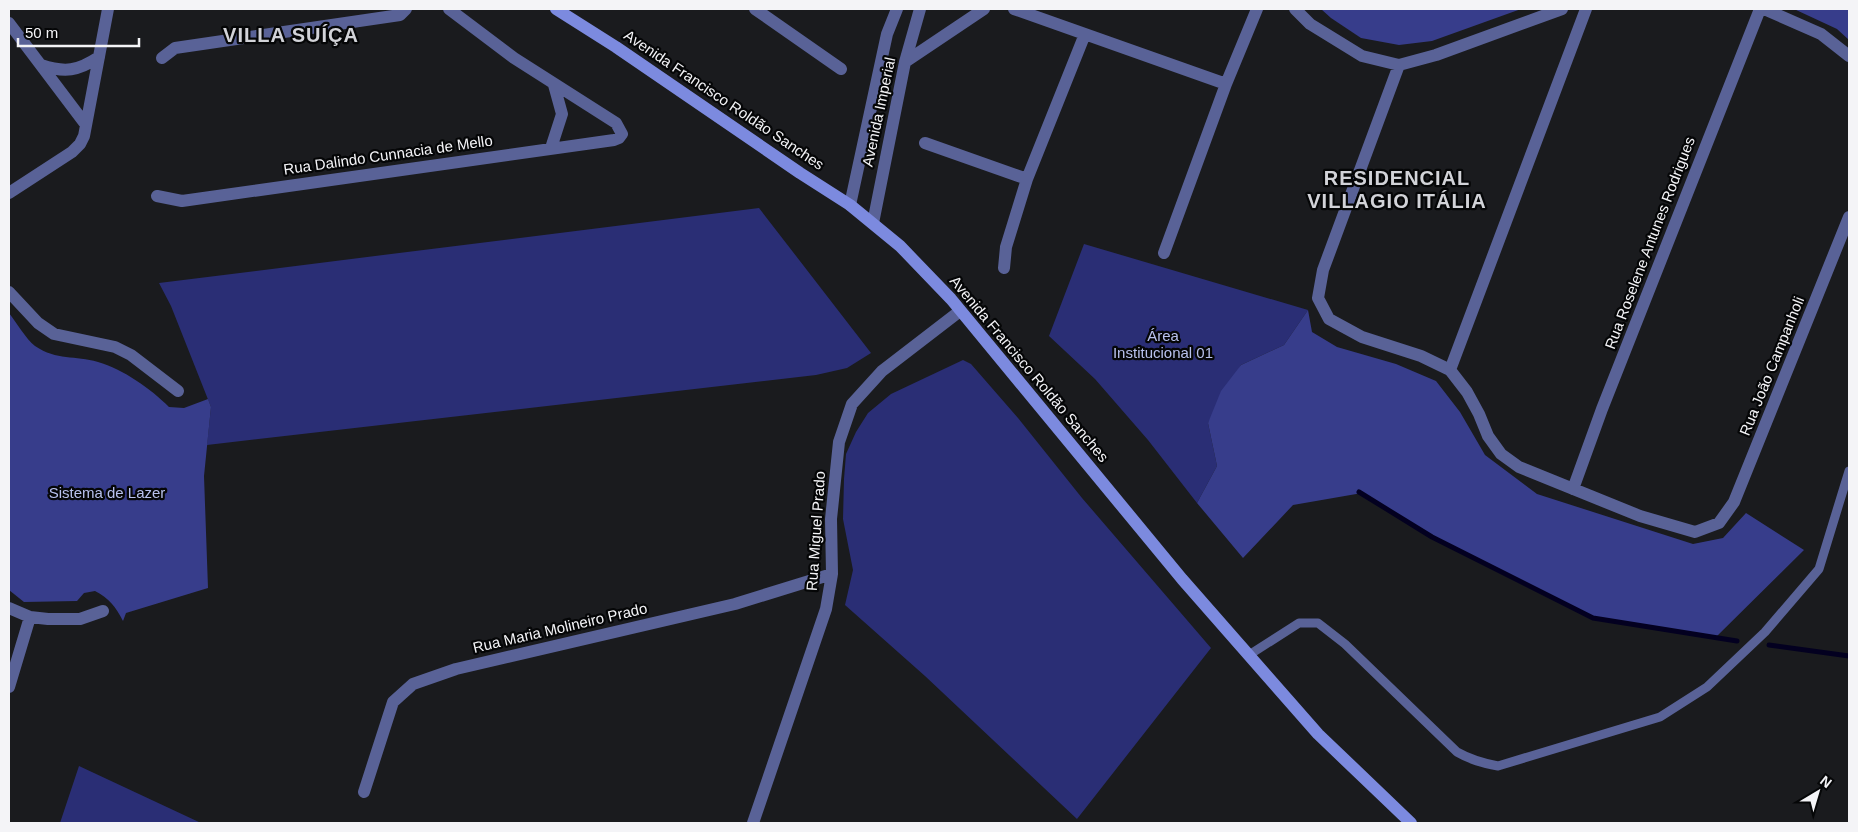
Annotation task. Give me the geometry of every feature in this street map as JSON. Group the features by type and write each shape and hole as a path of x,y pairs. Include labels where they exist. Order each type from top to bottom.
{"street":[{"path":"9,192 72,152 80,144 86,125 108,9"},
{"path":"162,58 175,48 400,15 406,9"},
{"path":"449,9 514,58 554,85 562,114 551,148"},
{"name":"Avenida Francisco Roldão Sanches","path":"556,9 616,47 850,205 900,246 951,299 1182,579 1318,734 1411,823"},
{"path":"755,9 841,69"},
{"name":"Avenida Imperial","path":"850,205 887,34 897,9"},
{"name":"Avenida Imperial","path":"873,223 905,62 920,9"},
{"path":"905,62 984,9"},
{"path":"1014,9 1226,84"},
{"path":"1164,253 1226,84 1257,9"},
{"path":"1252,22 1269,9"},
{"path":"1295,9 1310,24 1362,56 1399,65 1436,56 1562,9"},
{"path":"1450,370 1586,9"},
{"name":"Rua Roselene Antunes Rodrigues","path":"1573,489 1602,409 1760,9"},
{"path":"1764,9 1821,34 1849,56"},
{"path":"9,23 86,125"},
{"path":"1004,268 1006,246 1027,179 1085,34"},
{"path":"40,64 56,70 70,70 85,66 99,57"},
{"path":"1399,65 1323,270 1318,298 1329,319 1362,337 1421,356 1450,370 1466,392 1479,414 1488,436 1501,454 1519,467 1573,489"},
{"name":"Rua Dalindo Cunnacia de Mello","path":"157,196 182,201 619,138 622,134 616,123 554,85"},
{"path":"925,143 1027,179"},
{"name":"Rua João Campanholi","path":"1573,489 1640,516 1695,532 1719,523 1734,502 1849,217"},
{"path":"9,292 38,323 54,334 115,347 147,366 178,391"},
{"name":"Rua Miguel Prado","path":"753,823 826,609 832,574 832,519 838,442 852,404 882,371 960,311"},
{"name":"Rua Maria Molineiro Prado","path":"364,792 394,702 413,684 456,669 735,604 832,574"},
{"path":"9,608 30,617 80,619 103,611"},
{"path":"9,687 30,617"}],"lane":[{"path":"1249,655 1299,623 1318,623 1345,644 1457,752 1472,761 1498,766 1660,717 1707,687 1765,632 1819,569 1849,471"}],"green space":[{"path":"1321,9 1521,9 1432,41 1399,45 1361,38"},
{"path":"1794,9 1849,9 1849,40 1837,29"},
{"path":"759,208 871,353 847,368 816,375 207,445 211,407 171,306 159,283"},
{"name":"Área Institucional 01","path":"1084,244 1308,310 1284,345 1241,365 1208,423 1217,466 1197,503 1148,440 1095,379 1049,336"},
{"path":"1308,310 1312,332 1337,347 1396,364 1436,381 1460,412 1485,455 1537,494 1693,544 1723,538 1746,513 1804,550 1715,638 1593,618 1432,537 1362,493 1293,505 1243,558 1197,503 1217,466 1208,423 1221,391 1241,365 1284,345"},
{"name":"Sistema de Lazer","path":"9,313 32,343 43,351 66,357 90,360 117,369 154,393 169,407 184,408 208,399 211,407 204,476 208,588 126,613 123,621 112,603 95,591 84,593 77,601 24,602 9,590"},
{"path":"963,360 971,364 1018,418 1082,498 1211,648 1077,819 925,676 845,605 853,570 843,519 844,479 846,454 856,432 868,413 891,394"},
{"path":"79,766 201,823 60,823"}],"waterway":[{"path":"1359,492 1432,537 1593,618 1737,641"},
{"path":"1769,645 1849,656"}],"district":[{"name":"VILLA SUÍÇA","path":"291,35"},
{"name":"RESIDENCIAL VILLAGIO ITÁLIA","path":"1397,190"}]}
